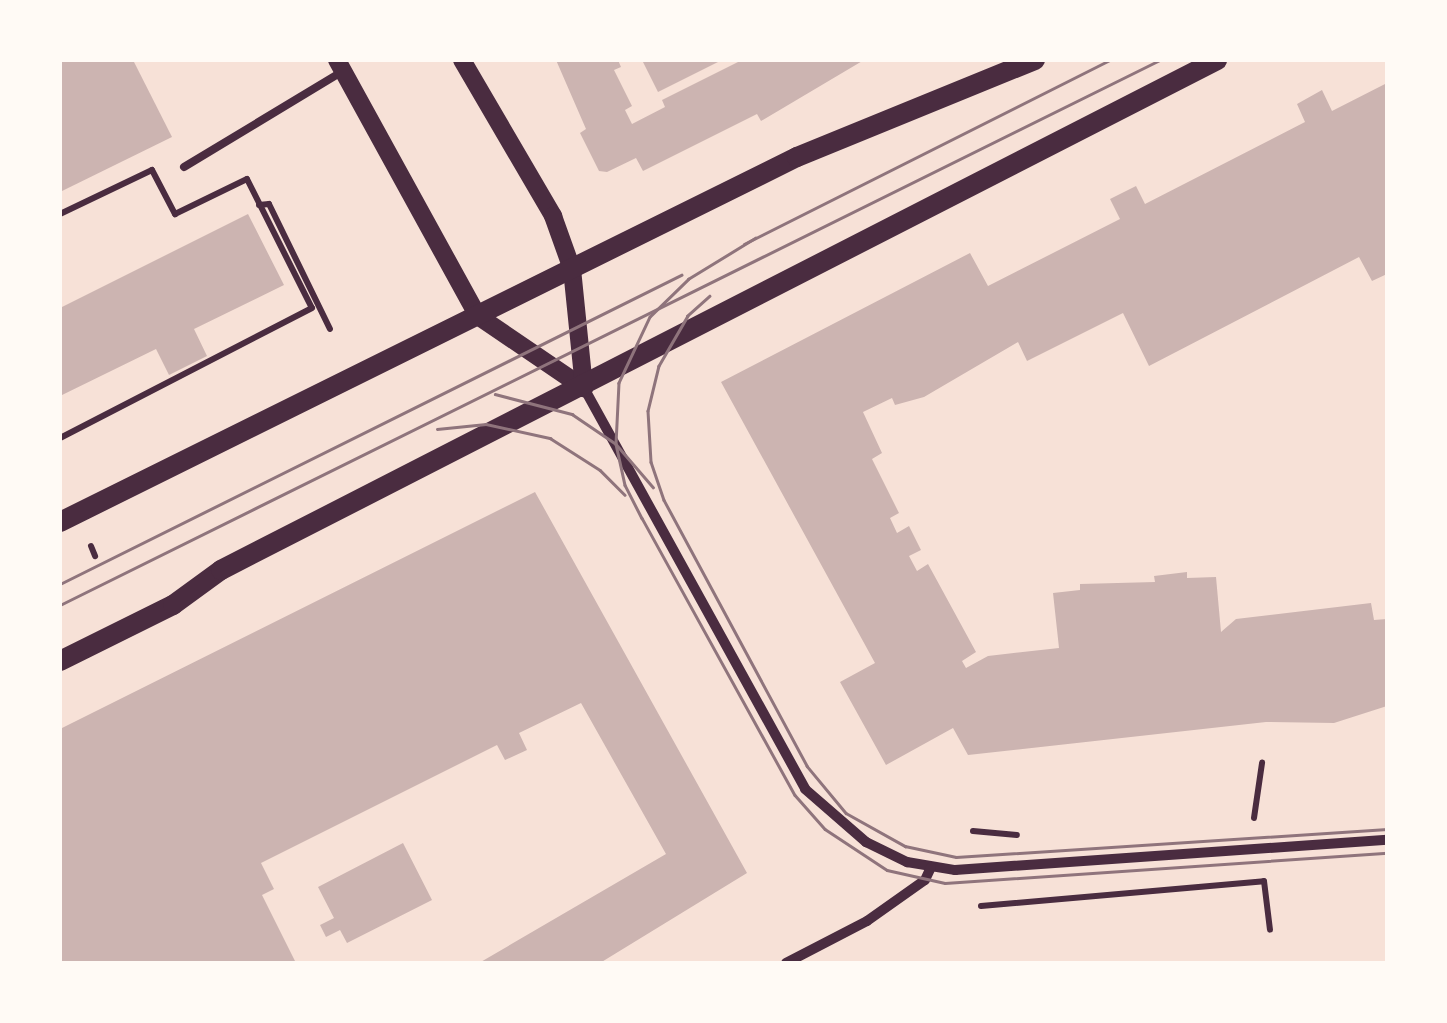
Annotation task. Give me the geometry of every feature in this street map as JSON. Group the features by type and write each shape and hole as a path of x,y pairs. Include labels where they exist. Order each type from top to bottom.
{"main road":[{"path":"60,522 798,158 1035,60"},
{"path":"60,661 173,606 221,570 584,388 1217,60"}],"street":[{"path":"462,60 552,216 572,269 584,388 805,789 866,842 931,867 1387,840"},
{"path":"340,65 478,316 584,388"},
{"path":"786,963 867,921 926,880 931,867"}],"lane":[{"path":"184,167 340,65"}],"path":[{"path":"60,214 152,170 175,214 247,179 312,308 60,438"},
{"path":"260,204 269,204 330,329"},
{"path":"91,546 95,556"},
{"path":"1258,818 1262,763"},
{"path":"974,831 1023,836"},
{"path":"981,906 1032,898 1264,881 1270,930"}],"building":[{"path":"60,60 133,60 172,137 60,192"},
{"path":"556,60 618,60 621,67 614,70 632,106 625,110 632,124 665,107 662,100 742,60 864,60 761,121 757,114 643,171 636,158 607,172 599,171 580,133 586,129"},
{"path":"642,60 722,60 658,92"},
{"path":"1387,83 1387,274 1372,281 1359,257 1149,366 1123,313 1027,361 1018,342 924,397 895,405 892,398 863,412 882,453 872,459 899,513 890,518 897,533 909,526 921,550 909,556 917,571 928,564 976,652 962,661 966,668 988,656 1059,648 1053,593 1080,590 1080,584 1155,582 1154,576 1187,572 1187,578 1216,577 1221,632 1236,619 1371,603 1374,620 1387,619 1387,706 1334,723 1266,722 968,755 953,728 886,765 840,682 875,663 721,382 970,253 988,286 1120,219 1110,199 1136,186 1145,204 1305,122 1297,104 1322,90 1332,111"},
{"path":"248,214 284,285 194,329 207,356 169,375 156,349 60,396 60,308"},
{"path":"535,492 747,873 600,963 479,963 666,854 581,703 519,733 527,750 505,760 497,745 261,863 274,889 262,895 296,963 60,963 60,729"},
{"path":"403,843 432,900 347,943 340,930 326,937 320,925 334,918 318,887"}],"tram line":[{"path":"744,244 1110,60"},
{"path":"60,605 1160,60"},
{"path":"756,238 689,279 650,317 619,383 616,444 625,485 642,518 795,795 825,829 887,870 945,883 1387,853"},
{"path":"60,584 681,275"},
{"path":"710,296 688,316 659,366 648,411 651,462 664,500 807,766 846,813 905,846 956,857 1387,829"},
{"path":"495,394 572,414 616,444 653,487"},
{"path":"437,429 486,424 550,438 600,470 625,495"}]}
